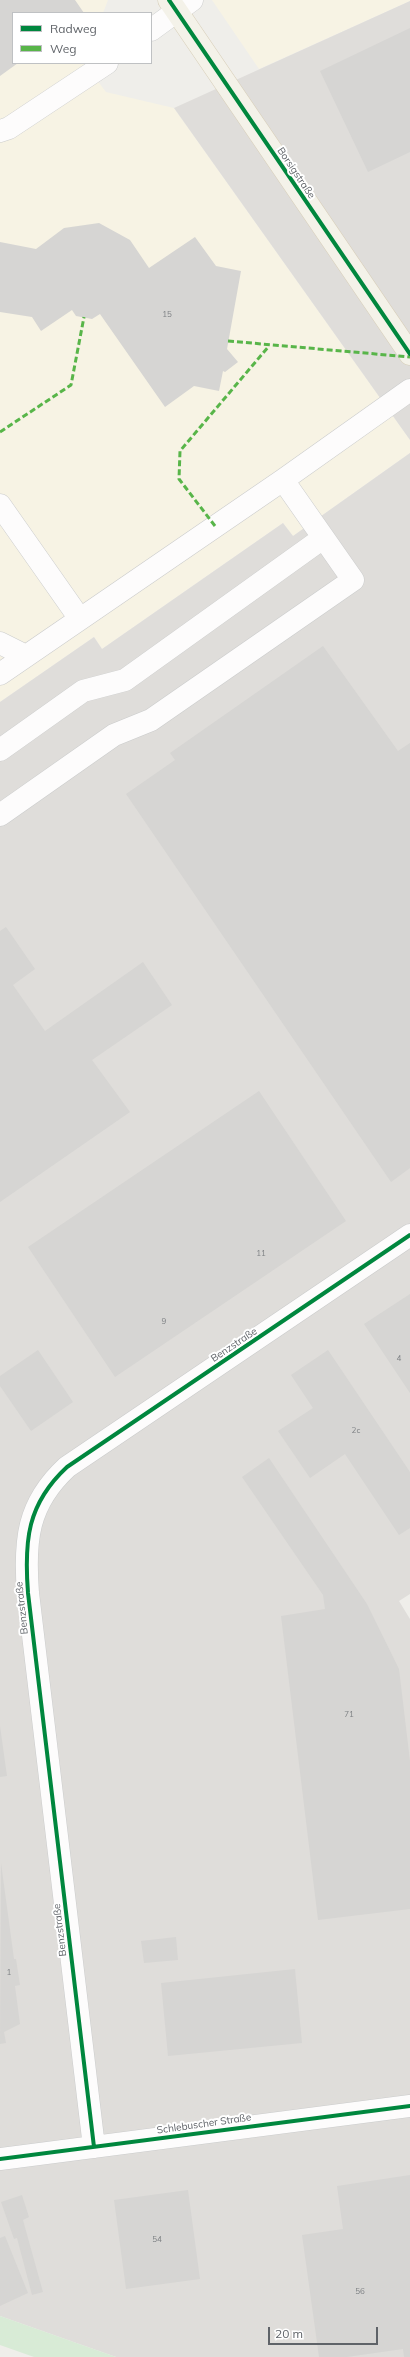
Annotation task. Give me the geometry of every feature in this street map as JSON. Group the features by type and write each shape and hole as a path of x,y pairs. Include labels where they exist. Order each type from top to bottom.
{"main road":[{"name":"Borsigstraße","path":"179,4 410,354"}],"street":[{"path":"152,29 179,4"},
{"path":"0,131 9,128 105,64"},
{"path":"0,674 283,480 410,390"},
{"path":"0,815 114,735 151,720 353,580 283,480"},
{"path":"0,504 80,619"},
{"path":"0,750 83,691 126,680 323,538"},
{"path":"0,643 26,656"},
{"name":"Benzstraße","path":"94,2147 28,1593 26,1541 31,1522 45,1491 66,1467 410,1235"},
{"name":"Schlebuscher Straße","path":"0,2159 410,2106"}],"shaded area":[{"path":"0,0 108,0 103,12 12,12 12,64 85,64 106,92 174,108 410,440 410,453 293,536 283,523 102,649 94,637 0,702"},
{"path":"212,0 410,0 410,1 259,69"},
{"path":"410,1 410,440 174,108"},
{"path":"410,453 410,1594 399,1601 410,1619 410,2357 116,2357 0,2316 0,702 94,637 102,649 283,523 293,536"}],"green space":[{"path":"0,2316 116,2357 34,2357 0,2345"}],"building":[{"path":"0,0 75,0 83,12 12,12 12,64 17,64 0,76"},
{"path":"410,28 410,152 368,172 320,71"},
{"path":"99,223 130,240 149,268 195,237 216,266 241,271 227,349 238,362 225,372 223,371 219,391 194,386 165,407 100,314 92,319 76,316 72,310 41,331 32,317 0,312 0,242 36,249 64,228"},
{"path":"323,646 398,751 410,743 410,1168 391,1182 126,794 175,760 170,753"},
{"path":"6,927 35,969 13,985 45,1031 143,962 172,1005 92,1060 130,1112 0,1202 0,931"},
{"path":"259,1091 346,1221 115,1377 28,1247"},
{"path":"410,1294 410,1393 364,1324"},
{"path":"38,1350 73,1402 31,1431 0,1386 0,1376"},
{"path":"328,1350 410,1472 410,1528 399,1535 345,1454 310,1478 278,1431 313,1408 291,1375"},
{"path":"269,1458 367,1604 399,1669 410,1761 410,1909 318,1920 281,1616 325,1609 323,1595 242,1477"},
{"path":"0,1726 7,1776 0,1777"},
{"path":"1,1863 14,1959 16,1959 20,1985 15,1986 20,2024 4,2032 6,2043 0,2044"},
{"path":"176,1937 178,1960 144,1963 141,1941"},
{"path":"295,1969 302,2043 168,2056 161,1983"},
{"path":"410,2175 410,2357 404,2357 403,2349 347,2357 319,2357 302,2235 343,2229 337,2186"},
{"path":"188,2190 200,2279 126,2289 114,2200"},
{"path":"22,2195 29,2217 23,2220 43,2292 32,2295 17,2238 14,2239 1,2202"},
{"path":"5,2236 28,2293 0,2306 0,2238"}],"marked path":[{"path":"0,432 71,385 84,317"},
{"path":"228,341 410,357"},
{"path":"215,526 179,479 180,451 269,346"}],"cycle path":[{"path":"169,0 410,354"},
{"path":"94,2147 28,1593 28,1540 36,1509 43,1495 67,1467 410,1235"},
{"path":"0,2159 410,2106"}]}
